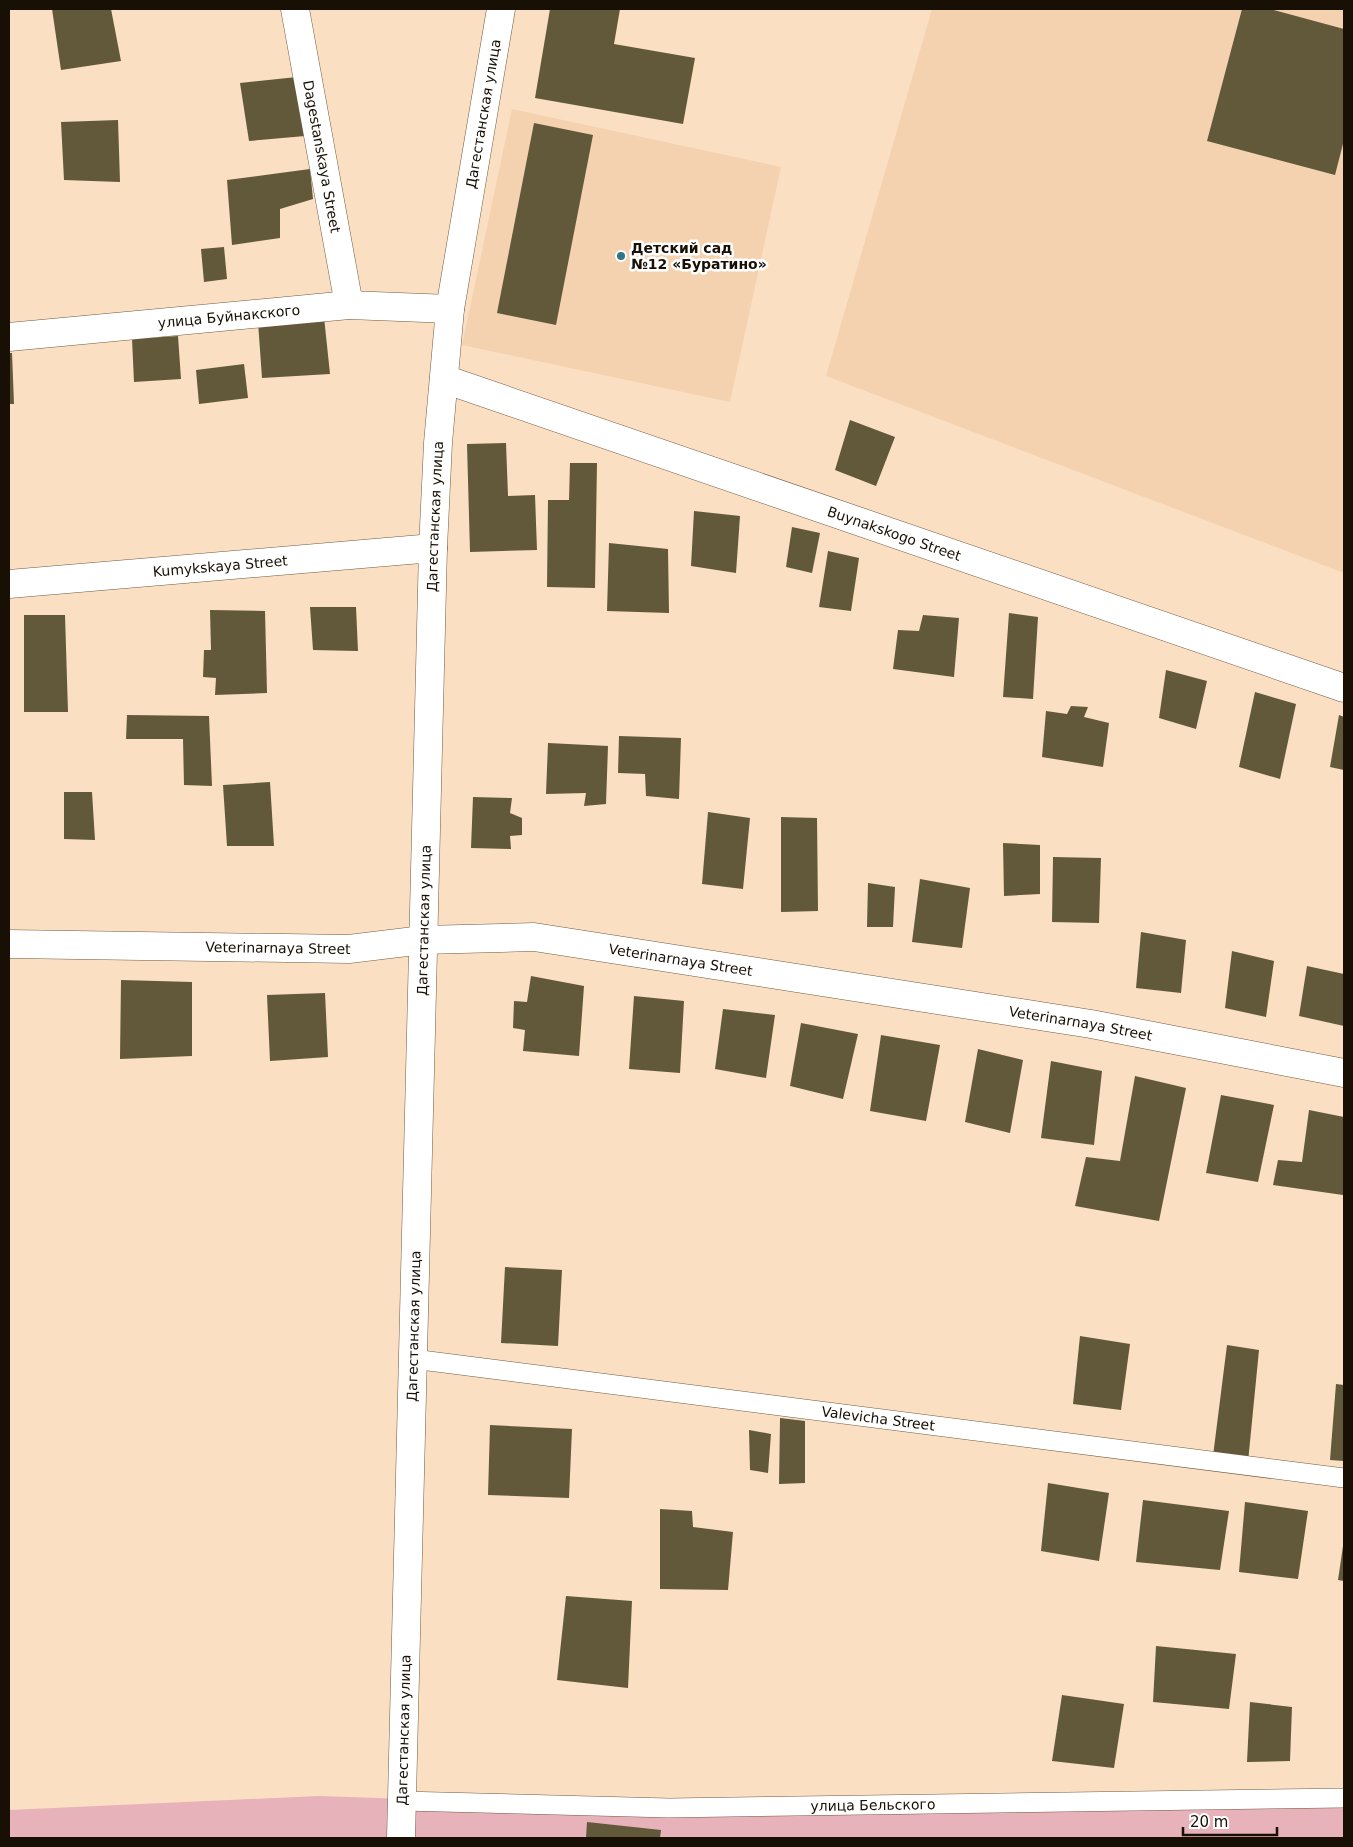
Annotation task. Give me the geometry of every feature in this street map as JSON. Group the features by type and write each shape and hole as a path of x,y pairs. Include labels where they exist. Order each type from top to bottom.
{"street":[{"name":"Dagestanskaya Street","path":"295,9 350,305"},
{"name":"Дагестанская улица","path":"401,1838 433,548 438,443 450,309 501,9"},
{"name":"улица Буйнакского","path":"9,338 350,305 450,309"},
{"name":"Buynakskogo Street","path":"444,379 1344,688"},
{"name":"Kumykskaya Street","path":"9,584 433,548"},
{"name":"Veterinarnaya Street","path":"9,944 349,949 423,940 534,937 1091,1024 1344,1073"}],"lane":[{"name":"Valevicha Street","path":"413,1359 1344,1478"},
{"name":"улица Бельского","path":"402,1801 669,1808 1344,1798"}],"shaded area":[{"path":"932,9 1344,9 1344,573 826,376"},
{"name":"Детский сад №12 «Буратино»","path":"512,109 781,167 730,402 462,345"},
{"path":"318,1796 669,1808 1344,1798 1344,1838 9,1838 9,1810"}],"building":[{"path":"52,9 111,9 121,61 61,70"},
{"path":"550,9 620,9 614,44 695,58 683,124 535,98"},
{"path":"1242,9 1270,9 1344,29 1344,140 1335,175 1207,141"},
{"path":"297,77 305,136 249,141 240,83"},
{"path":"118,120 120,182 64,180 61,122"},
{"path":"534,123 593,135 556,325 497,313"},
{"path":"310,169 313,199 280,209 280,238 232,245 227,180"},
{"path":"224,247 227,279 204,282 201,249"},
{"path":"324,317 330,374 262,378 258,322"},
{"path":"178,336 181,379 134,382 132,339"},
{"path":"9,353 12,353 14,404 9,404"},
{"path":"244,364 248,398 199,404 196,370"},
{"path":"850,420 895,437 876,486 835,470"},
{"path":"506,443 508,496 535,495 537,550 470,552 467,444"},
{"path":"570,463 597,463 595,588 547,587 548,500 569,500"},
{"path":"694,511 740,516 736,573 691,566"},
{"path":"792,527 820,533 812,573 786,567"},
{"path":"609,543 668,549 669,613 607,611"},
{"path":"828,551 859,558 851,611 819,607"},
{"path":"310,607 356,607 358,651 313,650"},
{"path":"210,610 265,611 267,693 215,695 216,678 203,677 204,650 211,650"},
{"path":"1009,613 1038,617 1033,699 1003,697"},
{"path":"24,615 65,615 68,712 24,712"},
{"path":"923,615 959,618 954,677 893,669 898,630 919,631"},
{"path":"1166,670 1207,681 1196,729 1159,718"},
{"path":"1255,692 1296,704 1280,779 1239,767"},
{"path":"1071,706 1088,707 1084,717 1109,723 1103,767 1042,757 1046,711 1067,714"},
{"path":"127,715 209,716 212,786 184,785 183,739 126,739"},
{"path":"1339,715 1344,717 1344,770 1330,767"},
{"path":"619,736 681,738 679,799 646,796 645,774 618,773"},
{"path":"548,743 608,746 606,804 584,806 586,793 546,794"},
{"path":"270,782 274,846 227,846 223,785"},
{"path":"64,792 92,792 95,840 64,839"},
{"path":"473,797 512,798 510,813 522,818 522,835 510,836 511,849 471,848"},
{"path":"708,812 750,818 743,889 702,884"},
{"path":"781,817 817,818 818,911 781,912"},
{"path":"1003,843 1040,845 1040,894 1004,896"},
{"path":"1053,857 1101,858 1099,923 1052,922"},
{"path":"920,879 970,888 962,948 912,942"},
{"path":"868,883 895,887 893,927 867,927"},
{"path":"1141,932 1186,940 1181,993 1136,988"},
{"path":"1232,951 1274,961 1266,1017 1225,1008"},
{"path":"1307,966 1344,974 1344,1026 1299,1016"},
{"path":"531,976 584,986 579,1056 523,1051 525,1030 513,1028 514,1001 527,1002"},
{"path":"121,980 192,982 192,1056 120,1059"},
{"path":"325,993 328,1057 270,1061 267,995"},
{"path":"634,996 684,1001 680,1073 629,1069"},
{"path":"723,1009 775,1015 766,1078 715,1069"},
{"path":"801,1023 858,1034 843,1099 790,1086"},
{"path":"881,1035 940,1045 926,1121 870,1111"},
{"path":"978,1049 1023,1060 1010,1133 965,1122"},
{"path":"1051,1061 1102,1071 1094,1145 1041,1138"},
{"path":"1135,1076 1186,1088 1159,1221 1075,1206 1086,1157 1120,1161"},
{"path":"1221,1095 1274,1105 1258,1182 1206,1173"},
{"path":"1309,1110 1344,1117 1343,1195 1273,1185 1278,1160 1302,1162"},
{"path":"505,1267 562,1270 558,1346 501,1343"},
{"path":"1080,1336 1130,1344 1121,1410 1073,1404"},
{"path":"1227,1345 1259,1350 1248,1462 1213,1456"},
{"path":"1336,1384 1344,1385 1344,1461 1330,1460"},
{"path":"780,1418 805,1421 805,1483 779,1484"},
{"path":"490,1425 572,1429 569,1498 488,1495"},
{"path":"749,1430 771,1434 768,1473 750,1470"},
{"path":"1048,1483 1109,1493 1099,1561 1041,1551"},
{"path":"1143,1500 1229,1511 1220,1570 1136,1562"},
{"path":"1245,1502 1308,1511 1298,1579 1239,1572"},
{"path":"660,1509 692,1511 693,1527 733,1532 728,1590 660,1589"},
{"path":"1344,1546 1344,1581 1338,1580"},
{"path":"566,1596 632,1601 628,1688 557,1680"},
{"path":"1156,1646 1236,1654 1229,1709 1153,1702"},
{"path":"1062,1695 1124,1704 1114,1768 1052,1761"},
{"path":"1250,1702 1292,1707 1290,1761 1247,1762"},
{"path":"587,1822 661,1830 660,1838 586,1838"}],"place":[{"name":"Детский сад №12 «Буратино»","path":"621,256"}]}
